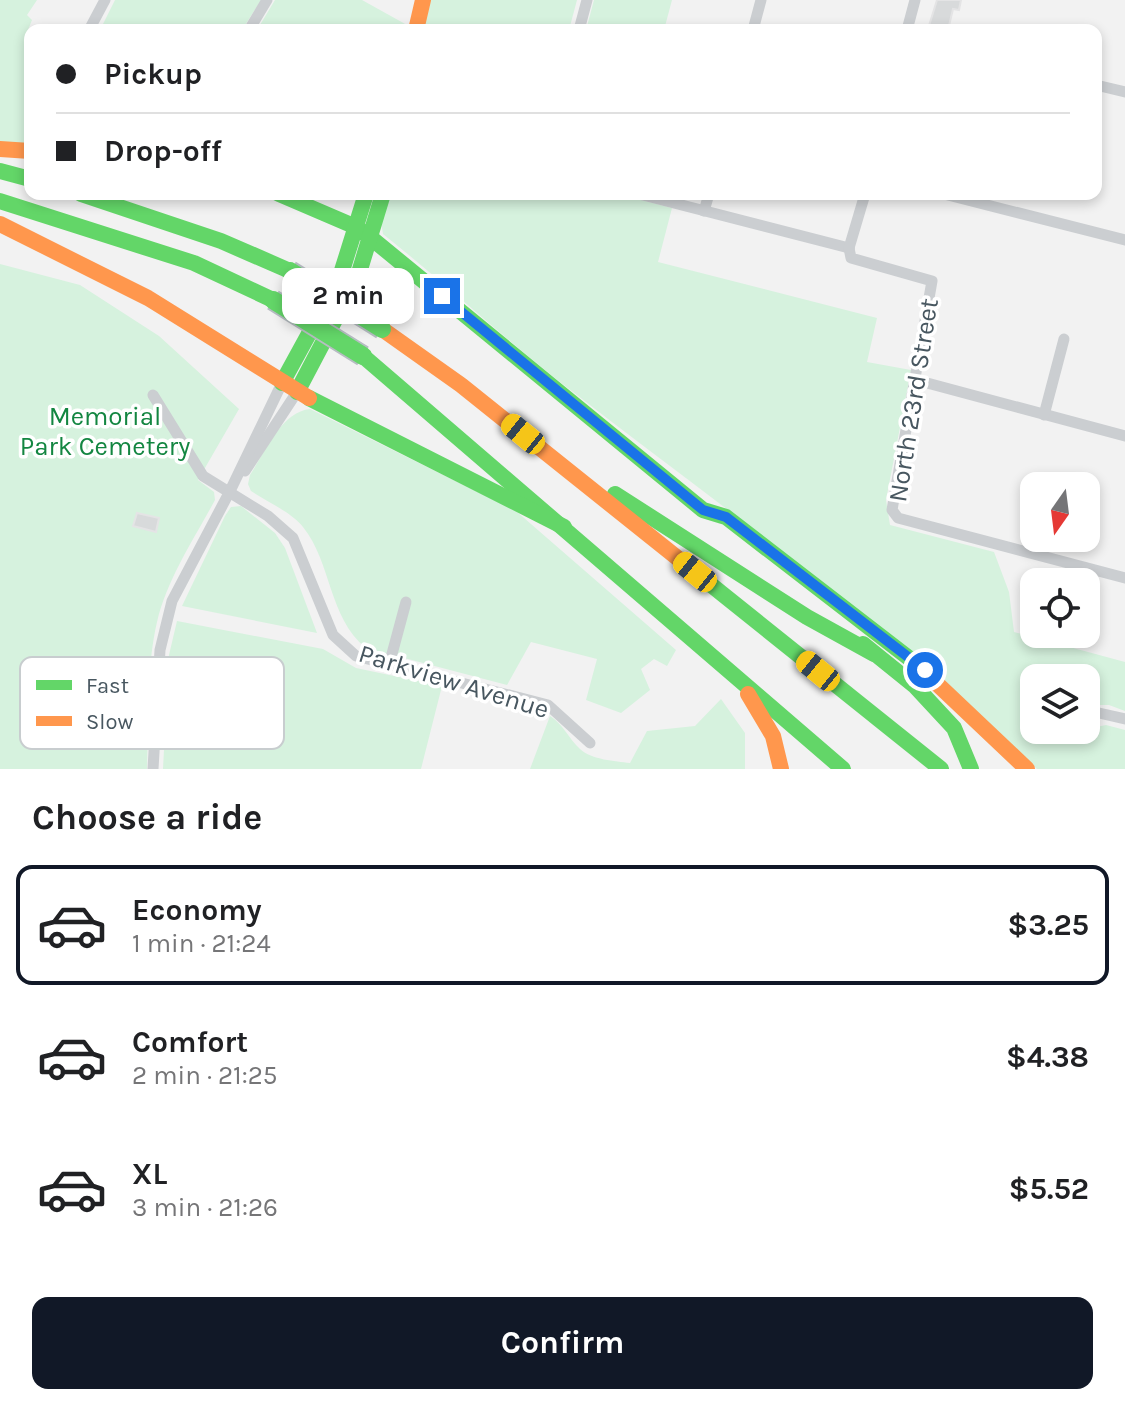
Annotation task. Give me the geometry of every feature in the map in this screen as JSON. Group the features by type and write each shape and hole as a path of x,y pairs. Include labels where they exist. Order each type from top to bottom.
{"main road":[{"path":"417,24 423,0"},
{"path":"0,149 24,151"},
{"path":"0,171 24,177"},
{"path":"99,200 221,241 290,271 382,329 461,385 941,769"},
{"path":"292,200 363,233 915,686 954,728 971,769"},
{"path":"289,388 358,276 366,200"},
{"path":"363,233 380,200"},
{"path":"0,201 194,263 273,300 363,356 843,769"},
{"path":"0,224 148,298 289,388 564,527"},
{"path":"523,434 807,617 874,654"},
{"path":"703,510 726,517 925,670 1027,769"},
{"path":"740,680 773,736 781,769"}],"street":[{"path":"92,0 105,2 92,24"},
{"path":"253,24 267,0"},
{"path":"581,24 587,0"},
{"path":"755,24 761,0"},
{"path":"909,24 915,0"},
{"path":"1102,86 1125,92"},
{"path":"662,200 849,248 863,200"},
{"path":"704,211 707,200"},
{"path":"968,200 1125,240"},
{"name":"North 23rd Street","path":"849,248 851,258 932,281 892,510 898,518 1125,578"},
{"path":"1044,415 1064,339"},
{"path":"916,380 1125,436"},
{"path":"161,657 163,631 172,601 289,388"},
{"path":"230,491 267,441 289,388"},
{"name":"Parkview Avenue","path":"153,395 203,476 268,516 293,538 333,635 356,656 548,705 590,743"},
{"path":"389,665 406,602"},
{"path":"1100,713 1125,719"},
{"path":"153,769 154,749"}],"green space":[{"path":"0,0 37,0 27,15 32,20 30,24 24,24 24,145 0,143"},
{"path":"115,0 261,0 246,24 103,24"},
{"path":"275,0 362,0 405,24 261,24"},
{"path":"431,0 577,0 571,24 425,24"},
{"path":"594,0 672,0 666,24 588,24"},
{"path":"386,200 641,200 672,208 658,262 877,318 867,362 911,370 886,500 890,525 994,552 1009,592 1014,632 1020,634 1020,648 1073,648 1125,662 1125,711 1100,705 1100,664 1020,664 1020,744 1100,744 1100,726 1106,725 1125,730 1125,769 1037,769 869,620 549,373 383,234 381,222"},
{"name":"Memorial Park Cemetery","path":"0,264 80,285 159,336 239,409 198,480 214,492 215,500 174,575 157,622 152,657 20,657 20,749 148,749 147,769 0,769"},
{"path":"310,409 516,511 676,650 667,666 654,659 641,669 650,690 621,713 586,700 597,659 531,642 507,685 366,648 344,621 320,557 303,527 251,491 248,484 250,475 282,425 290,417"},
{"path":"241,506 275,533 285,548 317,633 182,606 225,516 231,507"},
{"path":"177,621 323,649 356,668 442,686 421,769 163,769 164,749 284,749 284,657 169,655"},
{"path":"721,699 745,733 745,769 530,769 550,716 585,753 630,763 647,731 695,726"}],"building":[{"path":"937,0 961,0 959,10 953,9 949,24 930,24"},
{"path":"137,513 159,518 156,532 133,526"}],"traffic: fast":[{"path":"0,171 24,177"},
{"path":"99,200 221,241 290,271"},
{"path":"293,200 356,227 371,238 703,510 726,517 914,662"},
{"path":"282,383 340,277 364,200"},
{"path":"297,392 358,276 381,200"},
{"path":"0,201 194,263 273,300"},
{"path":"290,271 382,329"},
{"path":"273,300 363,356"},
{"path":"363,356 843,769"},
{"path":"309,398 564,527"},
{"path":"615,494 807,617 874,654"},
{"path":"680,560 941,769"},
{"path":"863,644 915,686 954,728 971,769"}],"traffic: slow":[{"path":"417,24 423,0"},
{"path":"0,149 24,151"},
{"path":"0,224 148,298 309,398"},
{"path":"382,329 461,385 680,560"},
{"path":"914,662 1027,769"},
{"path":"748,694 773,736 781,769"}],"route":[{"path":"442,296 703,510 726,517 925,670"}]}
